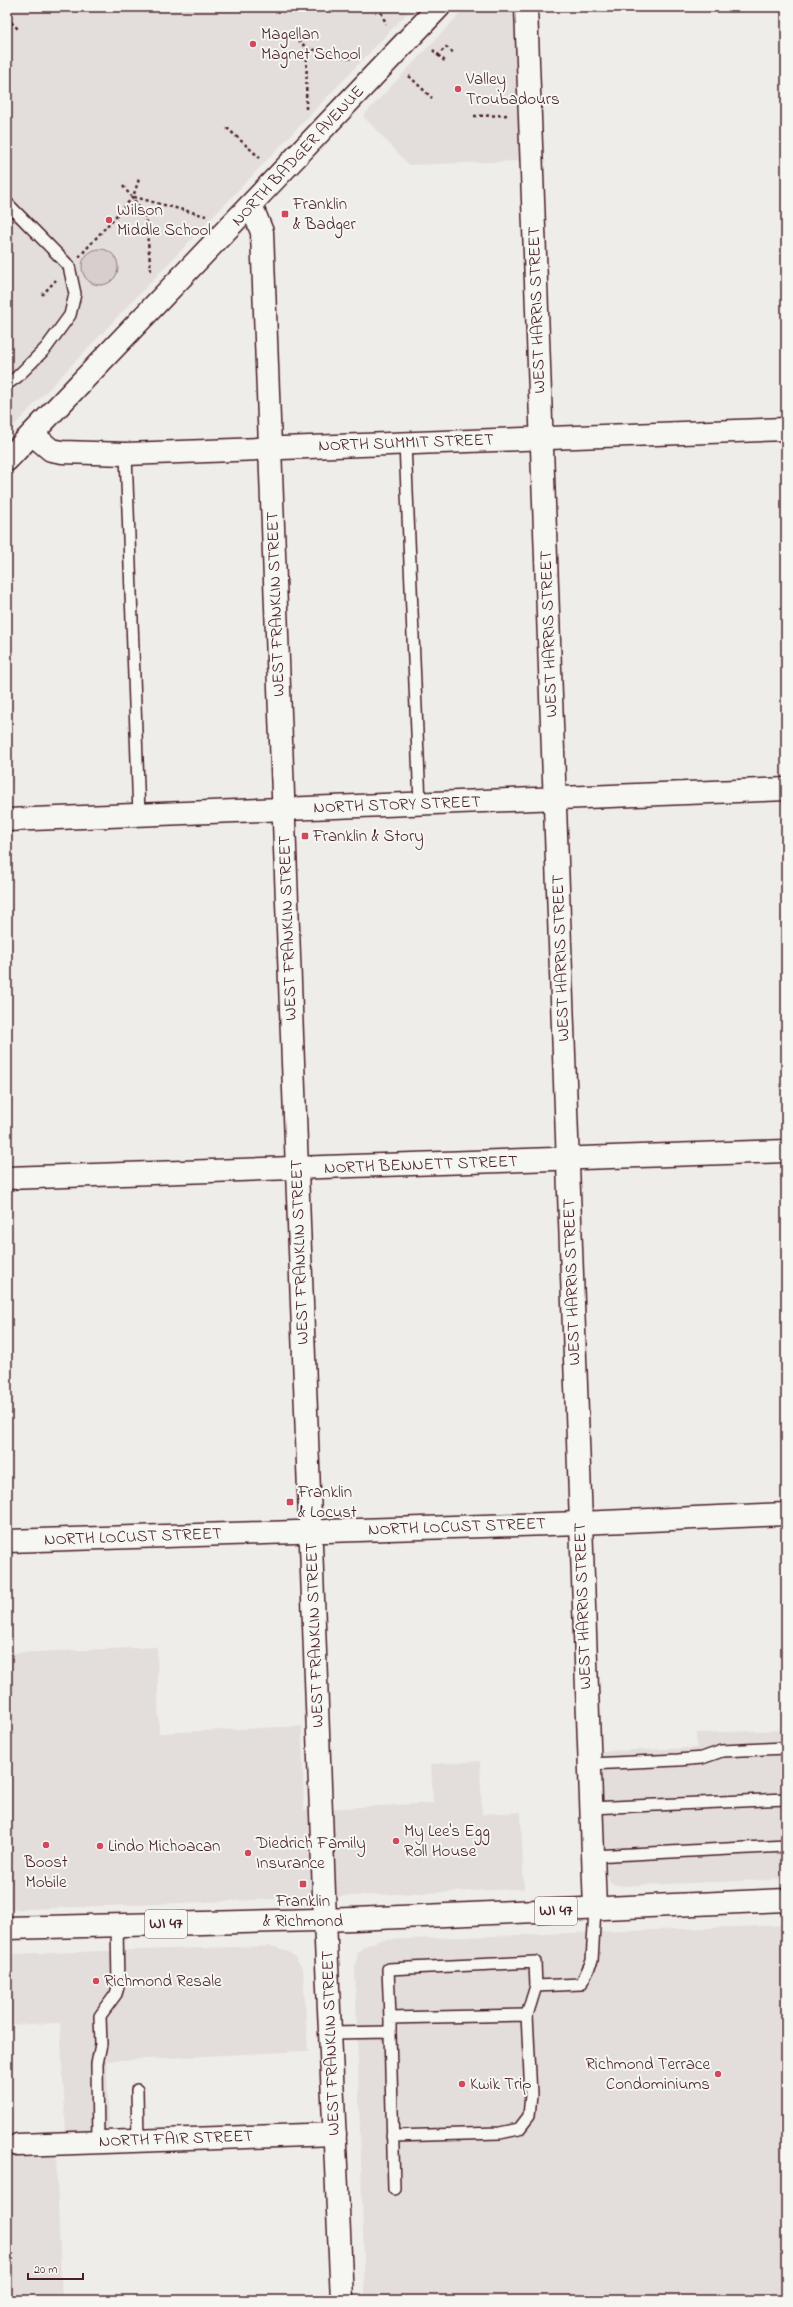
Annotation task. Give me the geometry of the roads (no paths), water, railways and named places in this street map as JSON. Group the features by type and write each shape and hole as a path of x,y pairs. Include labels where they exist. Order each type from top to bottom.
{"street":[{"name":"NORTH BADGER AVENUE","path":"7,460 439,7"},
{"name":"WEST HARRIS STREET","path":"526,7 594,1909"},
{"name":"WEST FRANKLIN STREET","path":"251,205 262,232 325,1920 342,2300"},
{"name":"NORTH SUMMIT STREET","path":"32,434 52,450 62,452 126,454 786,429"},
{"name":"NORTH STORY STREET","path":"7,820 786,789"},
{"name":"NORTH BENNETT STREET","path":"7,1178 568,1160 786,1151"},
{"name":"NORTH LOCUST STREET","path":"7,1541 580,1523 786,1514"},
{"name":"WI 47","path":"7,1928 325,1920 786,1900"},
{"name":"NORTH FAIR STREET","path":"18,2145 335,2134"}],"lane":[{"path":"7,203 69,266 75,294 70,315 46,348 17,377 7,384"},
{"path":"405,443 420,804"},
{"path":"126,454 139,815"},
{"path":"589,1764 678,1760 702,1758 722,1751 786,1748"},
{"path":"591,1808 786,1799"},
{"path":"593,1856 786,1846"},
{"path":"536,1986 581,1984 592,1960 594,1909"},
{"path":"98,2142 97,2064 101,2044 100,2016 116,1994 118,1987 117,1925"},
{"path":"392,2136 500,2133 519,2128 529,2116 531,2095 527,2015 536,1986 535,1962 388,1969 390,2018 392,2136 394,2189"},
{"path":"390,2018 527,2015"},
{"path":"330,2033 390,2032"},
{"path":"137,2090 138,2140"}],"place":[{"name":"Magellan Magnet School","path":"253,44"},
{"name":"Valley Troubadours","path":"458,89"},
{"name":"Franklin & Badger","path":"285,214"},
{"name":"Wilson Middle School","path":"109,220"},
{"name":"Franklin & Story","path":"305,836"},
{"name":"Franklin & Locust","path":"290,1502"},
{"name":"My Lee's Egg Roll House","path":"396,1841"},
{"name":"Boost Mobile","path":"46,1845"},
{"name":"Lindo Michoacan","path":"100,1846"},
{"name":"Diedrich Family Insurance","path":"248,1853"},
{"name":"Franklin & Richmond","path":"303,1884"},
{"name":"Richmond Resale","path":"96,1981"},
{"name":"Richmond Terrace Condominiums","path":"718,2074"},
{"name":"Kwik Trip","path":"462,2084"}]}
